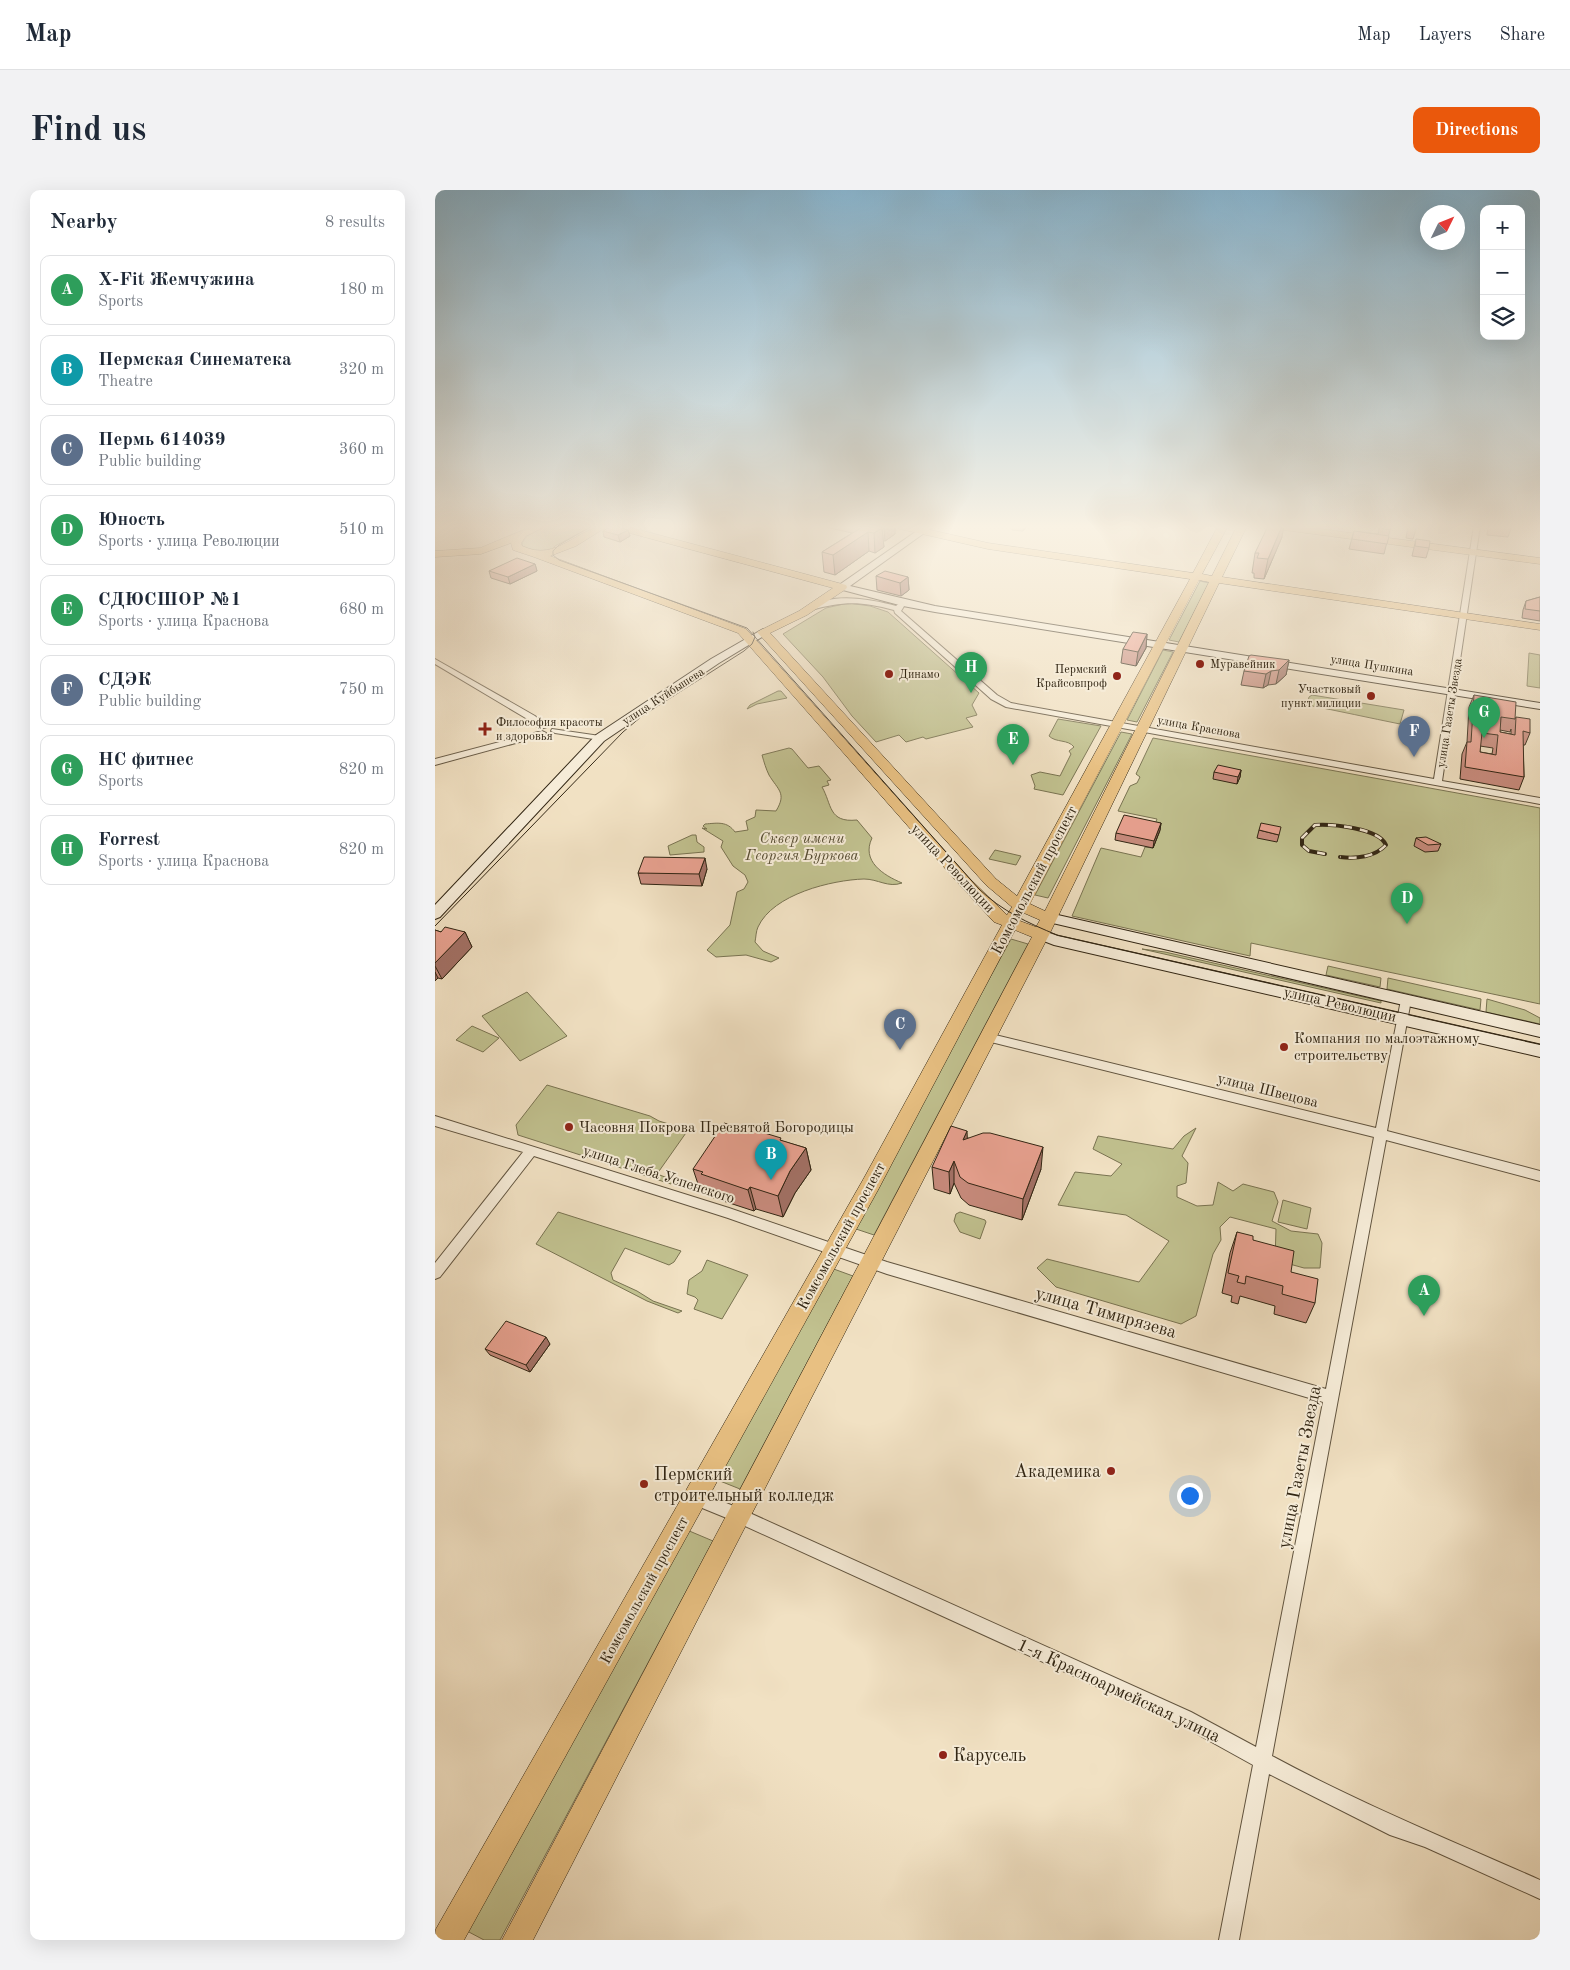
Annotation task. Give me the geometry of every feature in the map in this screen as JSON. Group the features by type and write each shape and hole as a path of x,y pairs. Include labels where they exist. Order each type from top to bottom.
{"main road":[{"name":"улица Революции","path":"681,608 742,631 999,918 1054,940 1540,1051"},
{"name":"улица Куйбышева","path":"435,914 600,738 749,640 811,608"},
{"name":"улица Пушкина","path":"911,608 1160,644 1540,706"},
{"name":"Комсомольский проспект","path":"447,1940 833,1249 1012,923 1179,608"},
{"name":"Комсомольский проспект","path":"517,1940 1041,935 1201,608"},
{"path":"1410,608 1540,627"},
{"name":"улица Революции","path":"763,632 991,882 1020,907 1049,918 1540,1031"},
{"path":"991,882 1015,887 1034,882"}],"street":[{"name":"улица Краснова","path":"899,608 897,612 934,646 1002,702 1018,707 1540,801"},
{"name":"улица Газеты Звезда","path":"1437,782 1465,608"},
{"path":"435,661 532,718 549,734 555,730 600,738"},
{"path":"435,762 543,730"},
{"name":"улица Газеты Звезда","path":"1229,1940 1406,1000"},
{"name":"улица Швецова","path":"987,1037 1381,1134 1540,1176"},
{"name":"улица Глеба Успенского","path":"435,1122 532,1150 729,1213 871,1262"},
{"path":"435,1273 532,1150"},
{"name":"улица Тимирязева","path":"871,1262 945,1286 1331,1398"},
{"name":"1-я Красноармейская улица","path":"695,1498 1185,1718 1264,1761 1397,1828 1428,1839 1540,1890"}],"green space":[{"name":"Динамо","path":"826,608 875,608 888,612 979,693 972,705 977,715 966,718 973,727 926,739 923,737 906,742 899,735 876,742 852,716 823,677 783,634"},
{"path":"1186,608 1196,608 1179,642 1169,640"},
{"path":"1163,650 1173,652 1137,722 1127,720"},
{"path":"1529,653 1540,655 1540,688 1527,686"},
{"path":"781,691 787,698 757,704 747,709 750,705"},
{"path":"1312,695 1404,710 1400,724 1307,705 1309,697"},
{"path":"1058,719 1101,726 1063,795 1034,789 1035,786 1031,775 1040,772 1060,776 1071,754 1069,751 1074,747 1049,736"},
{"path":"1121,732 1132,734 1048,898 1035,895"},
{"path":"1153,738 1540,808 1540,1004 1251,943 1250,956 1072,916 1101,848 1141,857 1145,847 1153,848 1160,831 1153,829 1157,819 1118,811 1130,786 1137,783 1140,777 1136,774"},
{"name":"Сквер имени Георгия Буркова","path":"789,748 808,768 819,766 831,780 827,781 829,785 822,787 832,811 841,818 857,820 872,838 869,854 876,866 888,876 902,883 888,884 869,879 851,880 836,882 805,891 776,906 757,929 755,942 763,951 779,958 771,962 746,955 716,957 707,950 730,925 737,892 744,889 748,882 745,875 733,866 721,847 723,841 702,828 707,829 703,826 705,824 718,823 729,826 735,832 748,830 746,821 755,817 756,810 776,811 781,800 780,792 768,773 762,755"},
{"path":"696,835 697,842 704,847 704,852 670,855 668,846"},
{"path":"995,850 1021,856 1016,865 989,859"},
{"path":"1011,939 1028,944 874,1235 853,1228"},
{"path":"1142,949 1165,952 1381,1001 1381,1003"},
{"path":"1328,966 1381,978 1380,987 1326,975"},
{"path":"1388,978 1481,999 1480,1010 1387,989"},
{"path":"527,992 567,1036 520,1061 482,1016"},
{"path":"1487,999 1525,1010 1540,1018 1540,1024 1486,1012"},
{"path":"472,1026 499,1038 483,1052 456,1040"},
{"path":"547,1085 650,1116 659,1121 688,1130 657,1174 673,1180 671,1184 518,1135 516,1125"},
{"path":"1196,1128 1182,1156 1188,1163 1186,1183 1177,1186 1177,1197 1197,1206 1213,1205 1218,1182 1233,1191 1243,1184 1274,1192 1278,1202 1272,1221 1291,1231 1318,1234 1322,1243 1320,1268 1304,1268 1275,1260 1276,1229 1230,1217 1220,1227 1221,1240 1213,1254 1196,1316 1181,1324 1056,1287 1037,1268 1047,1259 1139,1282 1169,1241 1126,1215 1058,1205 1075,1172 1111,1176 1122,1164 1093,1149 1098,1136 1173,1149 1184,1136"},
{"path":"1283,1200 1311,1208 1307,1229 1278,1222"},
{"path":"558,1212 681,1251 674,1262 669,1265 625,1248 611,1273 613,1280 653,1301 682,1311 678,1313 647,1301 536,1244"},
{"path":"960,1212 985,1220 980,1239 960,1232 954,1221 956,1214"},
{"path":"707,1260 748,1275 722,1319 694,1309 698,1300 687,1294 689,1280 702,1271"},
{"path":"831,1268 853,1276 740,1489 715,1479"},
{"path":"687,1530 713,1541 500,1940 484,1940 467,1931"}],"building":[{"path":"1540,608 1540,611 1525,609"},
{"path":"1133,632 1147,634 1138,652 1123,649"},
{"path":"1251,655 1289,660 1279,670 1266,674 1244,671"},
{"path":"1474,695 1516,702 1515,719 1501,717 1500,732 1515,735 1516,717 1530,719 1530,733 1523,731 1524,777 1465,767 1467,742 1471,742","holes":["1482,733 1498,735 1496,755 1480,752"]},
{"path":"1218,765 1241,770 1238,777 1214,772"},
{"path":"1124,815 1161,823 1154,841 1116,833"},
{"path":"1261,823 1281,827 1279,835 1259,830"},
{"path":"1426,837 1441,844 1428,845 1416,838"},
{"path":"644,857 705,858 699,874 638,873"},
{"path":"445,927 465,932 435,963 435,930 441,932"},
{"path":"724,1123 734,1126 735,1124 781,1138 780,1140 806,1148 790,1171 778,1196 750,1187 748,1190 701,1174 703,1172 693,1169"},
{"path":"951,1126 967,1131 963,1140 983,1133 990,1133 1043,1147 1023,1199 968,1183 960,1177 954,1161 949,1172 932,1167"},
{"path":"1237,1232 1253,1236 1253,1240 1294,1251 1291,1272 1318,1279 1315,1303 1282,1294 1283,1286 1246,1276 1245,1284 1237,1282 1239,1276 1228,1273"},
{"path":"506,1321 546,1337 526,1365 485,1349"}],"tram line":[{"path":"691,608 747,628 755,637"},
{"path":"753,632 755,637"},
{"path":"435,926 623,732 642,716 744,651 752,644 755,637"},
{"path":"755,637 979,889 997,904 1016,916 1057,935 1540,1044"}],"railway":[{"path":"1325,854 1309,851 1302,845 1302,838 1315,825 1343,826 1365,831 1382,839 1386,845 1371,855 1352,858 1340,857"}],"place":[{"name":"Муравейник","path":"1200,664"},
{"name":"Динамо","path":"889,674"},
{"name":"Пермский Крайсовпроф","path":"1117,676"},
{"name":"Forrest","path":"971,693"},
{"name":"Участковый пункт милиции","path":"1371,696"},
{"name":"Философия красоты и здоровья","path":"485,729"},
{"name":"НС фитнес","path":"1484,738"},
{"name":"СДЭК","path":"1414,757"},
{"name":"СДЮСШОР №1","path":"1013,765"},
{"name":"Юность","path":"1407,924"},
{"name":"Компания по малоэтажному строительству","path":"1284,1047"},
{"name":"Пермь 614039","path":"900,1050"},
{"name":"Часовня Покрова Пресвятой Богородицы","path":"569,1127"},
{"name":"Пермская Синематека","path":"771,1180"},
{"name":"X-Fit Жемчужина","path":"1424,1316"},
{"name":"Академика","path":"1111,1471"},
{"name":"Пермский строительный колледж","path":"644,1484"},
{"name":"Карусель","path":"943,1755"}]}
